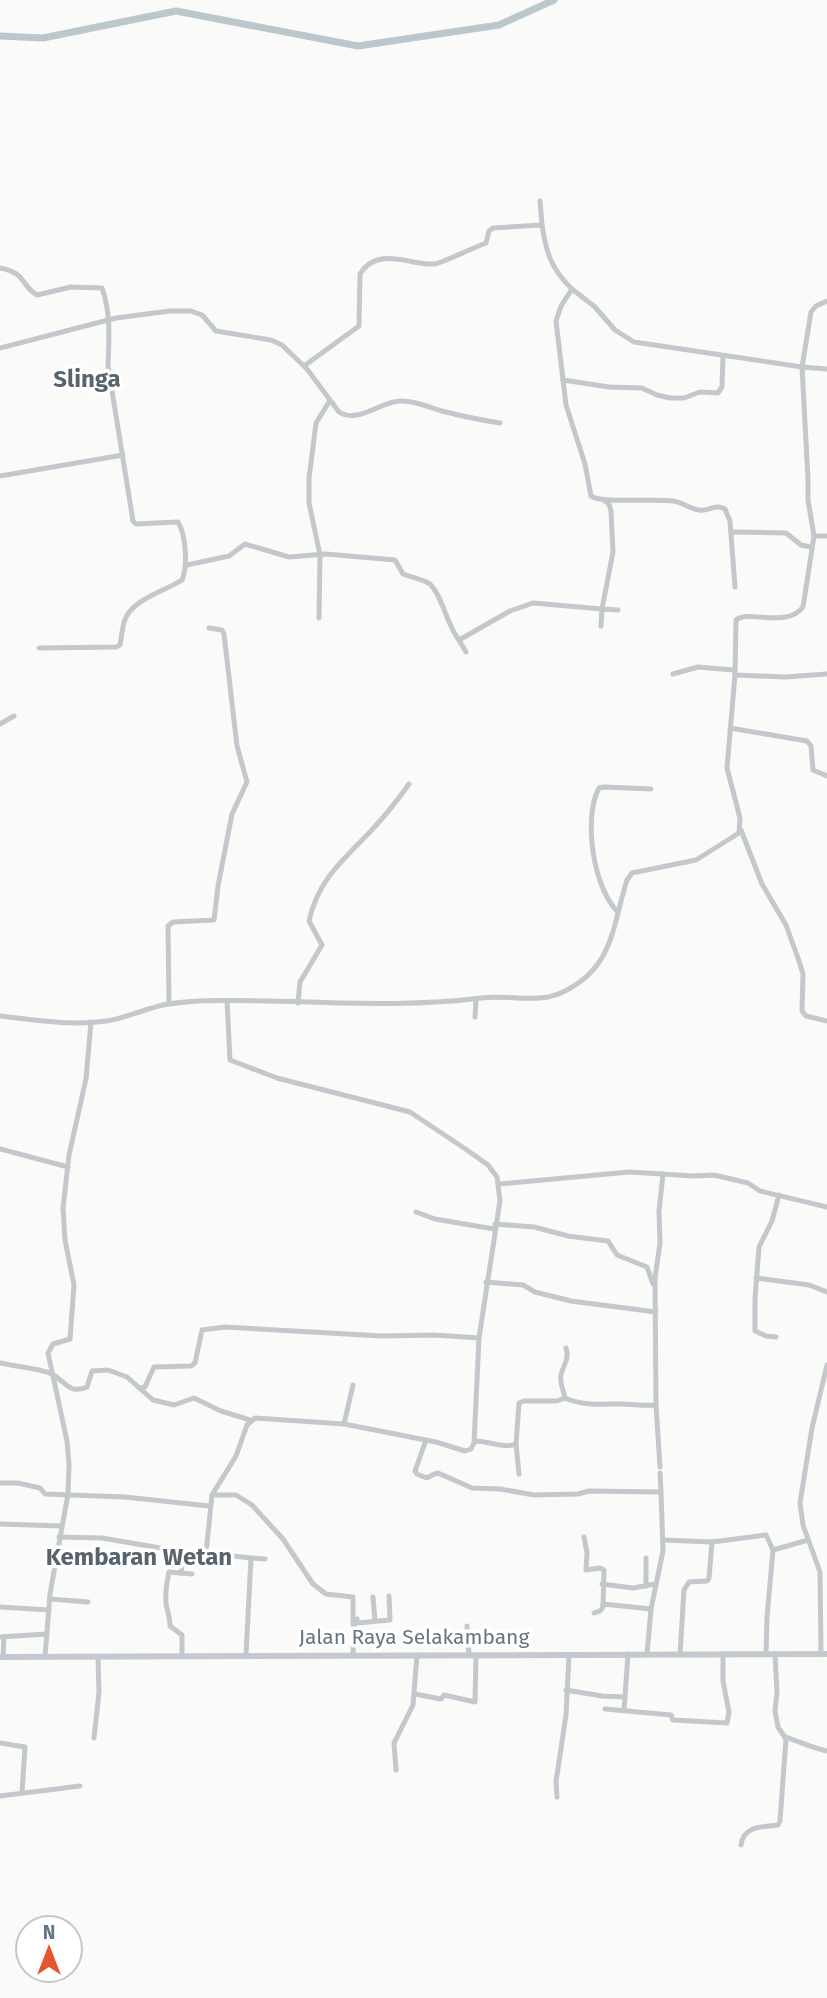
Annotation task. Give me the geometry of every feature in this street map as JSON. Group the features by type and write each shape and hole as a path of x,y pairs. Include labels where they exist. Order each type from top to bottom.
{"main road":[{"name":"Jalan Raya Selakambang","path":"2,1657 246,1654 824,1654"}],"street":[{"path":"540,201 545,251 562,279 595,307 624,338 723,356 802,368 827,369"},
{"path":"304,366 359,326 360,274 363,270 380,260 393,258 432,264 486,243 491,229 542,225"},
{"path":"0,268 20,276 37,295 71,287 101,287 108,320 108,366 134,524 178,522 182,530 187,565 182,580 142,602 129,614 125,619 120,645 39,648"},
{"path":"572,289 556,319 566,405 585,464 591,496 605,501 611,511 614,552 601,626"},
{"path":"827,301 816,306 811,312 802,368 807,500 814,536 807,589 802,610 778,618 762,619 744,615 736,620 727,768 741,830 756,870 786,925 800,961 803,975 802,1011 806,1016 827,1021"},
{"path":"0,348 108,320 170,311 191,312 202,315 216,331 275,341 304,366 338,412 351,417 402,400 500,423"},
{"path":"563,380 609,387 642,388 657,396 670,398 684,398 700,392 718,393 722,387 723,356"},
{"path":"319,618 320,555 309,503 309,478 316,423 329,402"},
{"path":"0,476 123,455"},
{"path":"605,501 674,501 702,511 719,506 727,512 731,532 735,587"},
{"path":"731,532 741,530 786,533 801,545 811,547"},
{"path":"814,536 827,536"},
{"path":"187,565 229,556 245,544 284,556 320,555 395,560 402,575 430,584 466,652"},
{"path":"459,639 510,611 533,603 618,610"},
{"path":"169,1004 168,926 173,922 214,920 232,814 247,782 237,746 224,634 209,628"},
{"path":"673,674 698,667 785,677 827,674"},
{"path":"0,724 14,716"},
{"path":"730,728 809,742 812,767 827,776"},
{"path":"298,1003 300,982 322,945 309,921 325,883 339,862 384,817 409,784"},
{"path":"618,912 602,888 593,856 594,798 599,788 604,787 651,789"},
{"path":"0,1016 91,1022 117,1019 169,1004 227,1001 448,1002 545,998 577,985 592,973 604,958 627,880 632,873 696,860 721,846 741,830"},
{"path":"475,1017 476,999"},
{"path":"0,1363 52,1374 70,1389 82,1390 87,1387 92,1371 100,1369 127,1377 153,1400 174,1405 194,1398 221,1412 250,1420 254,1418 344,1424 426,1440 465,1451 471,1449 475,1441 478,1338 500,1201 497,1177 488,1165 410,1112 286,1081 230,1060 227,1001"},
{"path":"46,1657 50,1599 68,1494 68,1453 48,1353 56,1342 69,1339 72,1325 75,1285 65,1240 63,1208 68,1167 86,1079 91,1022"},
{"path":"0,1149 68,1167"},
{"path":"499,1184 629,1172 724,1177 748,1183 760,1191 827,1207"},
{"path":"648,1654 651,1609 663,1551 656,1405 655,1286 663,1174"},
{"path":"776,1337 757,1333 755,1329 756,1278 760,1244 772,1220 779,1195"},
{"path":"416,1212 443,1220 495,1227 527,1226 568,1236 608,1241 617,1255 647,1268 655,1286"},
{"path":"756,1278 809,1285 827,1292"},
{"path":"486,1282 523,1285 535,1292 571,1301 656,1312"},
{"path":"139,1388 145,1387 154,1367 191,1366 195,1363 202,1330 225,1327 382,1336 435,1335 478,1338"},
{"path":"563,1399 560,1380 567,1359 566,1348"},
{"path":"824,1654 820,1572 801,1513 801,1493 827,1365"},
{"path":"344,1424 353,1385"},
{"path":"519,1474 516,1444 520,1402 563,1399 586,1404 626,1404 640,1407 656,1405"},
{"path":"206,1553 212,1495 236,1456 250,1420"},
{"path":"426,1440 415,1471 426,1478 440,1474 472,1488 546,1496 589,1491 661,1492"},
{"path":"475,1441 512,1446 516,1444"},
{"path":"0,1483 18,1483 40,1488 45,1494 125,1497 209,1506"},
{"path":"212,1495 236,1495 252,1505 283,1539 313,1584 326,1594 353,1597 355,1623"},
{"path":"0,1524 61,1526"},
{"path":"663,1540 712,1542 766,1535 773,1550 766,1654"},
{"path":"59,1537 133,1542 184,1552 265,1559"},
{"path":"584,1537 586,1570 603,1569 603,1604 600,1611 594,1614"},
{"path":"773,1550 808,1540"},
{"path":"680,1654 684,1590 689,1582 708,1581 712,1542"},
{"path":"181,1573 184,1552"},
{"path":"246,1654 251,1558"},
{"path":"646,1558 646,1586"},
{"path":"182,1656 181,1634 170,1628 170,1614 166,1602 169,1572 192,1574"},
{"path":"820,1572 827,1572"},
{"path":"602,1584 619,1584 633,1588 655,1584"},
{"path":"355,1623 390,1619 389,1596"},
{"path":"373,1597 375,1621"},
{"path":"354,1655 356,1598"},
{"path":"50,1599 88,1602"},
{"path":"603,1604 651,1609"},
{"path":"0,1607 49,1609"},
{"path":"415,1694 440,1699 444,1695 478,1702 467,1626"},
{"path":"2,1657 2,1637 47,1634"},
{"path":"624,1711 628,1654"},
{"path":"605,1709 670,1715 673,1720 681,1722 727,1723 729,1712 723,1681 723,1654"},
{"path":"775,1654 775,1711 778,1727 786,1737 803,1742 810,1748 827,1751"},
{"path":"396,1770 394,1743 411,1711 415,1694 417,1655"},
{"path":"557,1797 556,1782 566,1715 569,1655"},
{"path":"94,1738 99,1692 98,1657"},
{"path":"566,1690 625,1697"},
{"path":"741,1845 742,1836 747,1832 779,1824 786,1737"},
{"path":"0,1743 25,1747 22,1793"},
{"path":"0,1796 80,1786"}],"waterway":[{"path":"0,36 43,38 176,11 358,46 499,25 554,0"}],"district":[{"name":"Slinga","path":"87,379"},
{"name":"Kembaran Wetan","path":"139,1557"}]}
